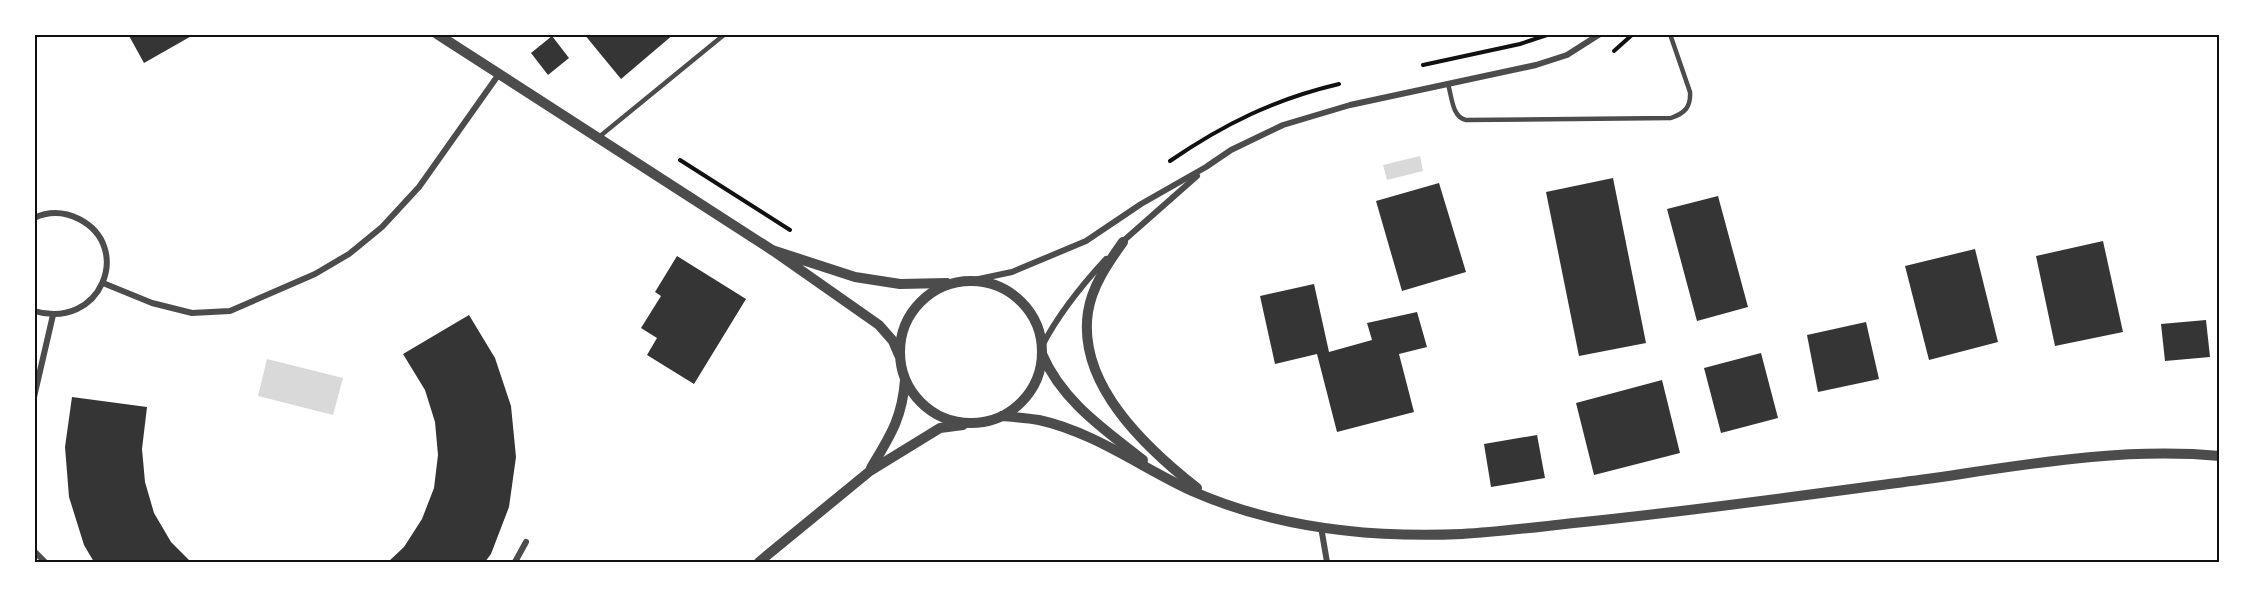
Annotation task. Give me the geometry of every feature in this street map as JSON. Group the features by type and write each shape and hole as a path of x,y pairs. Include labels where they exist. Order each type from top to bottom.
{"street":[{"path":"437,34 772,250 879,325 892,341 900,357 905,380 903,402 895,428 870,471"},
{"path":"772,250 855,277 900,284 950,283 1012,272 1086,241 1141,204 1231,150 1283,125 1350,105 1536,65 1567,55 1600,34"},
{"path":"103,283 152,303 192,313 230,311 315,274 349,254 382,227 419,187 499,74"},
{"path":"759,562 870,471 940,428 977,423 1002,416 1018,405 1031,391 1039,373 1042,350 1053,324 1078,289 1123,242 1206,167"},
{"path":"34,218 54,213 70,215 86,223 97,234 105,250 107,266 103,283 95,297 83,308 69,314 53,315 34,311"},
{"path":"1123,242 1106,266 1095,288 1088,310 1086,332 1090,354 1099,377 1116,406 1140,439 1171,468 1209,498"},
{"path":"974,280 994,284 1004,289 1028,308 1037,326 1050,373 1062,390 1089,418 1162,476"},
{"path":"900,357 902,333 912,311 929,294 950,283"},
{"path":"34,397 53,315"},
{"path":"905,380 917,399 935,413 955,421 977,423"},
{"path":"1002,416 1040,420 1080,434 1209,498 1277,520 1378,532 1461,534 1679,513 2089,456 2182,453 2220,456"},
{"path":"1321,527 1327,562"},
{"path":"515,562 526,542"},
{"path":"34,551 45,562"}],"lane":[{"path":"599,137 724,34"},
{"path":"1448,84 1456,114 1460,119 1466,120 1671,118 1687,110 1691,102 1690,92 1670,34"}],"path":[{"path":"678,159 798,235"}],"shaded area":[{"path":"1420,156 1423,171 1387,180 1383,165"},
{"path":"267,359 343,378 333,415 258,396"}],"building":[{"path":"128,34 195,34 144,63"},
{"path":"584,34 674,34 621,79"},
{"path":"552,36 569,58 548,75 531,53"},
{"path":"1613,178 1646,343 1579,356 1546,192"},
{"path":"1439,183 1466,272 1402,291 1376,201"},
{"path":"1718,196 1748,307 1697,321 1667,209"},
{"path":"2103,241 2123,332 2055,346 2036,256"},
{"path":"1975,249 1998,342 1929,360 1905,266"},
{"path":"677,256 746,299 694,384 647,355 657,338 641,328 661,296 655,292"},
{"path":"1314,284 1329,352 1372,340 1367,323 1417,312 1427,347 1399,354 1414,412 1337,432 1317,354 1275,364 1260,296"},
{"path":"469,315 495,358 511,406 516,457 509,507 491,554 485,562 388,562 404,547 422,519 434,488 438,455 435,422 425,390 403,354"},
{"path":"2206,320 2210,357 2165,361 2161,324"},
{"path":"1866,322 1879,379 1818,392 1807,335"},
{"path":"1761,353 1778,418 1721,433 1704,368"},
{"path":"1662,380 1680,453 1594,475 1576,403"},
{"path":"72,397 147,407 142,449 145,482 154,513 171,542 191,562 94,562 84,545 69,497 65,447"},
{"path":"1537,435 1545,478 1491,487 1484,444"}]}
